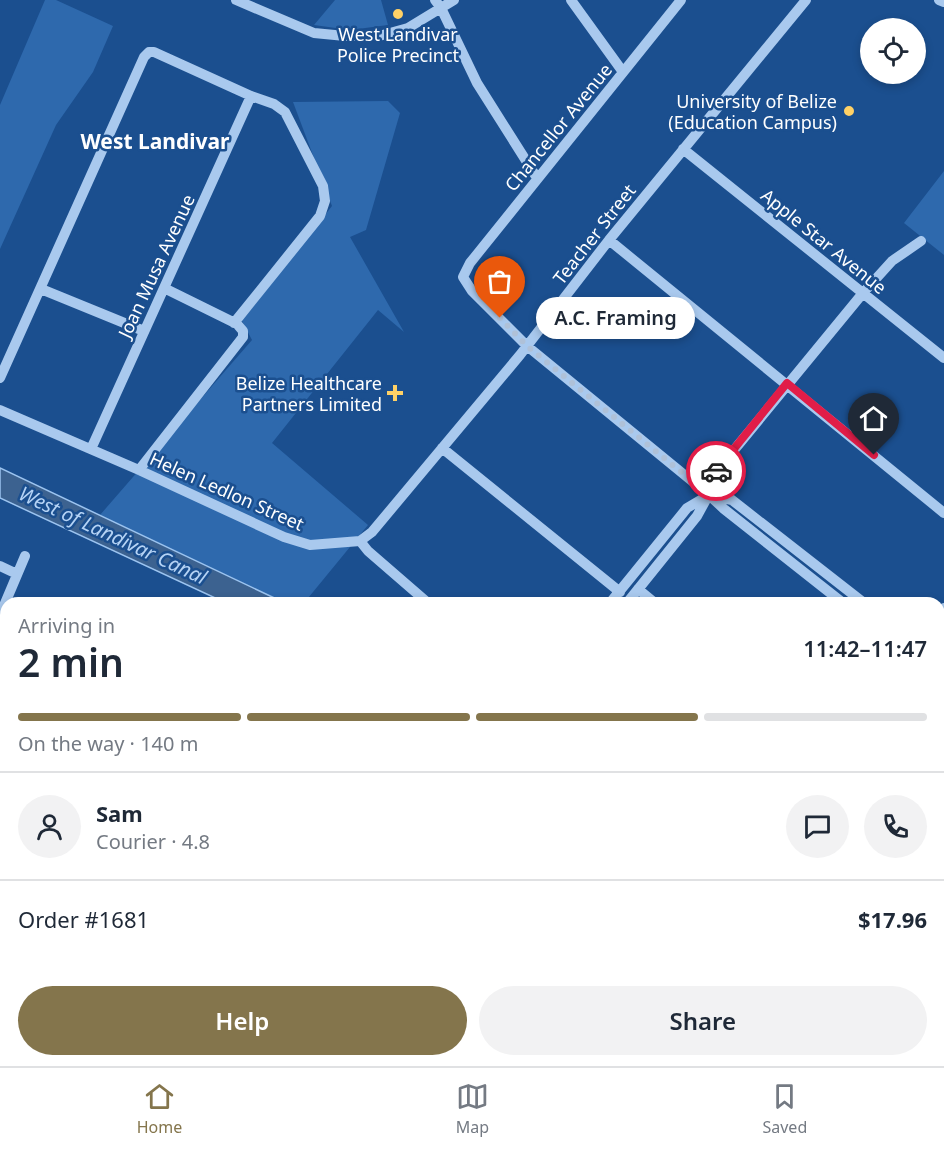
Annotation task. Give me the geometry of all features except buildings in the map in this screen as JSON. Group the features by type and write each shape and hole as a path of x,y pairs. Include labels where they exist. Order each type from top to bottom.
{"street":[{"path":"236,0 314,33 345,36 379,36 408,28 438,4 454,0"},
{"path":"571,0 623,72"},
{"name":"Chancellor Avenue","path":"527,346 472,291 463,277 470,263 681,0"},
{"name":"Teacher Street","path":"360,541 372,532 527,346 609,240 806,0"},
{"path":"939,0 944,2"},
{"path":"438,4 477,82 537,178"},
{"path":"0,378 139,67 149,52 154,52 251,96 274,104 289,117 323,186 325,201 320,216 234,322"},
{"name":"Joan Musa Avenue","path":"91,449 251,96"},
{"name":"Apple Star Avenue","path":"683,149 944,358"},
{"path":"609,240 944,513"},
{"path":"615,597 687,508 705,492 787,383 862,293 892,261 921,241"},
{"path":"140,470 243,337 241,328 234,322 164,288"},
{"path":"41,289 144,331"},
{"path":"527,346 724,509 835,597"},
{"name":"Helen Ledlon Street","path":"0,410 297,541 321,545 360,541"},
{"path":"442,448 620,592"},
{"path":"632,597 697,516 705,492"},
{"path":"705,492 732,500 856,597"},
{"path":"360,541 421,597"},
{"path":"7,597 25,556"},
{"path":"0,566 17,574"},
{"path":"638,589 648,597"}],"shaded area":[{"path":"45,0 56,0 113,26 93,72 56,125 0,249 0,105"},
{"path":"335,0 381,0 388,25 350,30 314,25"},
{"path":"388,101 400,113 366,230 350,237 404,332 378,310 272,443 368,525 309,597 272,597 100,515 252,340 242,321 332,206 293,102"},
{"path":"944,171 944,255 904,223"}],"water":[{"name":"West of Landivar Canal","path":"0,468 272,597 213,597 0,498"}],"way so far":[{"path":"500,318 527,346 702,489 716,471"}],"place":[{"name":"West Landivar Police Precinct","path":"398,14"},
{"name":"University of Belize (Education Campus)","path":"849,111"},
{"name":"A.C. Framing","path":"500,318"},
{"name":"Belize Healthcare Partners Limited","path":"395,393"}],"district":[{"name":"West Landivar","path":"155,141"}],"route":[{"path":"716,471 787,383 874,455"}]}
